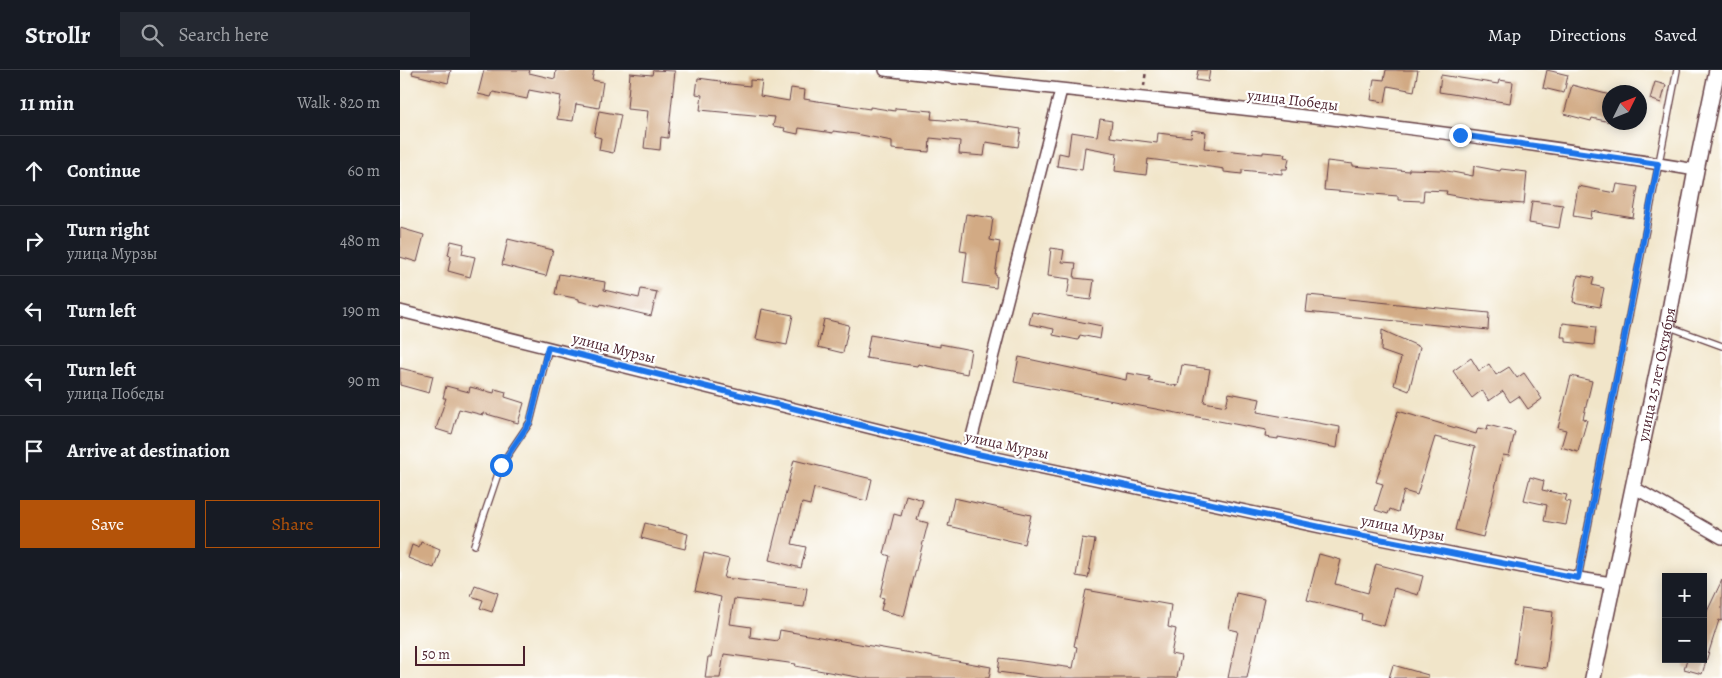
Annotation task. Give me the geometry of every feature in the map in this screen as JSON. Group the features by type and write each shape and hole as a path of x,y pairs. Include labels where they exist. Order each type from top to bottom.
{"street":[{"name":"улица Победы","path":"885,70 1061,90 1143,97 1460,135 1696,170"},
{"name":"улица 25 лет Октября","path":"1593,678 1667,326 1717,70"},
{"path":"968,452 1061,90"},
{"name":"улица Мурзы","path":"400,311 968,452 1344,532 1612,583"},
{"path":"1634,487 1722,538"}],"lane":[{"path":"1578,578 1677,70"},
{"path":"1667,326 1722,346"},
{"path":"474,546 501,465 530,422 548,347"}],"building":[{"path":"413,70 451,70 448,83 412,74"},
{"path":"484,70 530,70 529,73 555,79 556,70 594,70 592,80 603,82 599,108 576,104 573,121 557,119 561,96 529,90 527,99 493,92 491,97 478,94"},
{"path":"653,70 675,71 668,138 661,137 660,150 644,148 648,111 627,109 630,73 652,75"},
{"path":"1198,70 1210,70 1208,82 1196,80"},
{"path":"1386,70 1418,70 1414,91 1388,86 1385,102 1371,100 1374,79 1384,80"},
{"path":"1547,70 1568,75 1564,93 1543,88"},
{"path":"1441,75 1498,84 1499,80 1513,82 1510,103 1439,92"},
{"path":"698,78 720,81 720,83 750,86 750,80 762,81 760,96 789,101 791,88 805,90 804,99 870,109 870,107 895,111 895,108 932,111 931,119 1021,129 1018,147 986,142 984,156 959,154 960,141 930,138 929,152 892,149 892,141 856,134 799,128 798,134 784,131 785,128 773,126 775,117 700,110 702,95 696,94"},
{"path":"1655,82 1666,85 1661,103 1650,99"},
{"path":"1572,85 1602,93 1602,120 1592,118 1591,121 1564,114"},
{"path":"599,111 621,115 613,153 599,150 601,138 594,136"},
{"path":"1100,119 1112,121 1110,137 1157,143 1158,133 1191,137 1192,130 1206,132 1204,148 1263,154 1263,152 1285,154 1284,157 1289,158 1287,169 1282,169 1282,174 1242,170 1242,174 1224,172 1224,169 1218,168 1148,159 1146,175 1115,171 1117,153 1085,147 1082,170 1057,166 1059,153 1068,155 1071,132 1097,136"},
{"path":"1327,161 1353,164 1353,166 1409,171 1409,169 1442,170 1473,176 1474,166 1500,171 1501,169 1527,172 1524,204 1484,201 1446,194 1447,191 1424,190 1423,201 1398,200 1398,196 1324,190"},
{"path":"1617,184 1638,187 1633,218 1592,211 1591,219 1573,216 1578,186 1615,193"},
{"path":"1532,201 1563,205 1559,228 1529,223"},
{"path":"966,214 993,218 990,240 1000,242 995,275 997,276 996,288 963,283 967,252 960,251"},
{"path":"400,228 424,235 417,262 400,257"},
{"path":"508,239 553,250 546,276 502,265"},
{"path":"451,241 464,244 462,254 475,257 470,277 448,271 451,256 448,255"},
{"path":"1051,248 1064,250 1062,262 1076,263 1074,278 1094,280 1091,300 1067,297 1070,279 1048,276"},
{"path":"559,274 605,282 604,290 639,298 641,289 657,292 651,316 601,304 600,306 555,294"},
{"path":"1578,275 1594,278 1592,285 1604,288 1600,307 1573,302"},
{"path":"1308,295 1489,313 1488,330 1306,312"},
{"path":"762,309 793,315 787,345 756,339"},
{"path":"1032,312 1102,326 1100,339 1080,335 1078,340 1053,335 1054,329 1029,324"},
{"path":"824,319 849,325 843,353 818,347"},
{"path":"1563,323 1596,327 1594,345 1566,342 1566,337 1561,337"},
{"path":"1382,330 1420,347 1409,391 1394,385 1401,358 1381,351"},
{"path":"870,335 940,347 940,344 971,350 967,374 918,364 917,366 866,358"},
{"path":"1019,357 1126,380 1127,373 1150,377 1149,381 1178,386 1182,365 1210,369 1204,402 1226,406 1229,393 1260,399 1257,412 1340,427 1337,448 1278,437 1278,439 1265,437 1266,430 1014,382"},
{"path":"1471,358 1479,371 1489,364 1496,375 1509,367 1517,378 1524,373 1542,399 1528,409 1519,396 1510,402 1503,391 1489,401 1482,390 1472,398 1453,371"},
{"path":"400,368 433,376 429,393 400,385"},
{"path":"1571,376 1592,381 1583,419 1587,420 1578,452 1561,447 1566,430 1558,428"},
{"path":"446,386 469,392 470,387 494,393 495,389 506,392 505,397 524,403 518,423 483,413 483,415 459,409 452,434 436,429 446,398 443,398"},
{"path":"1398,411 1476,434 1478,428 1487,430 1488,425 1515,432 1509,456 1503,455 1483,537 1455,530 1475,447 1435,437 1417,495 1404,491 1398,512 1390,509 1388,514 1375,510 1383,484 1376,482"},
{"path":"794,460 872,479 867,501 814,488 810,505 802,503 792,544 806,547 801,568 769,560"},
{"path":"1530,477 1544,481 1542,490 1567,495 1565,501 1571,502 1566,525 1544,521 1547,505 1524,500"},
{"path":"906,495 923,500 917,520 928,523 904,616 881,610 884,598 880,597 890,556 884,554 894,514 901,516"},
{"path":"954,498 1031,515 1024,544 948,526"},
{"path":"645,523 688,534 685,549 641,538"},
{"path":"1082,538 1095,540 1088,578 1076,576"},
{"path":"421,542 440,550 434,568 408,558 412,545 419,548"},
{"path":"704,553 729,559 724,578 807,588 804,607 734,599 730,624 751,627 750,637 778,641 780,630 991,667 989,678 863,678 795,666 796,664 724,654 720,678 705,678 708,657 711,657 721,597 695,591"},
{"path":"1319,554 1341,560 1335,584 1368,593 1376,564 1423,576 1418,595 1394,588 1384,626 1361,620 1362,614 1307,600"},
{"path":"1722,580 1722,621 1719,620 1707,658 1707,618 1707,612"},
{"path":"475,585 498,593 492,612 480,608 483,600 471,596"},
{"path":"1086,590 1171,605 1168,627 1176,629 1171,654 1181,656 1177,678 1043,678 998,672 1000,658 1073,668 1077,647 1074,646"},
{"path":"1236,593 1264,599 1247,678 1228,678 1238,631 1229,629"},
{"path":"1522,608 1553,612 1546,668 1514,664"},
{"path":"1686,663 1705,663 1702,674 1684,669"},
{"path":"1393,665 1428,675 1428,678 1389,678"}],"route":[{"path":"501,465 530,422 548,347 968,452 1344,532 1578,578 1658,164 1460,135"}]}
